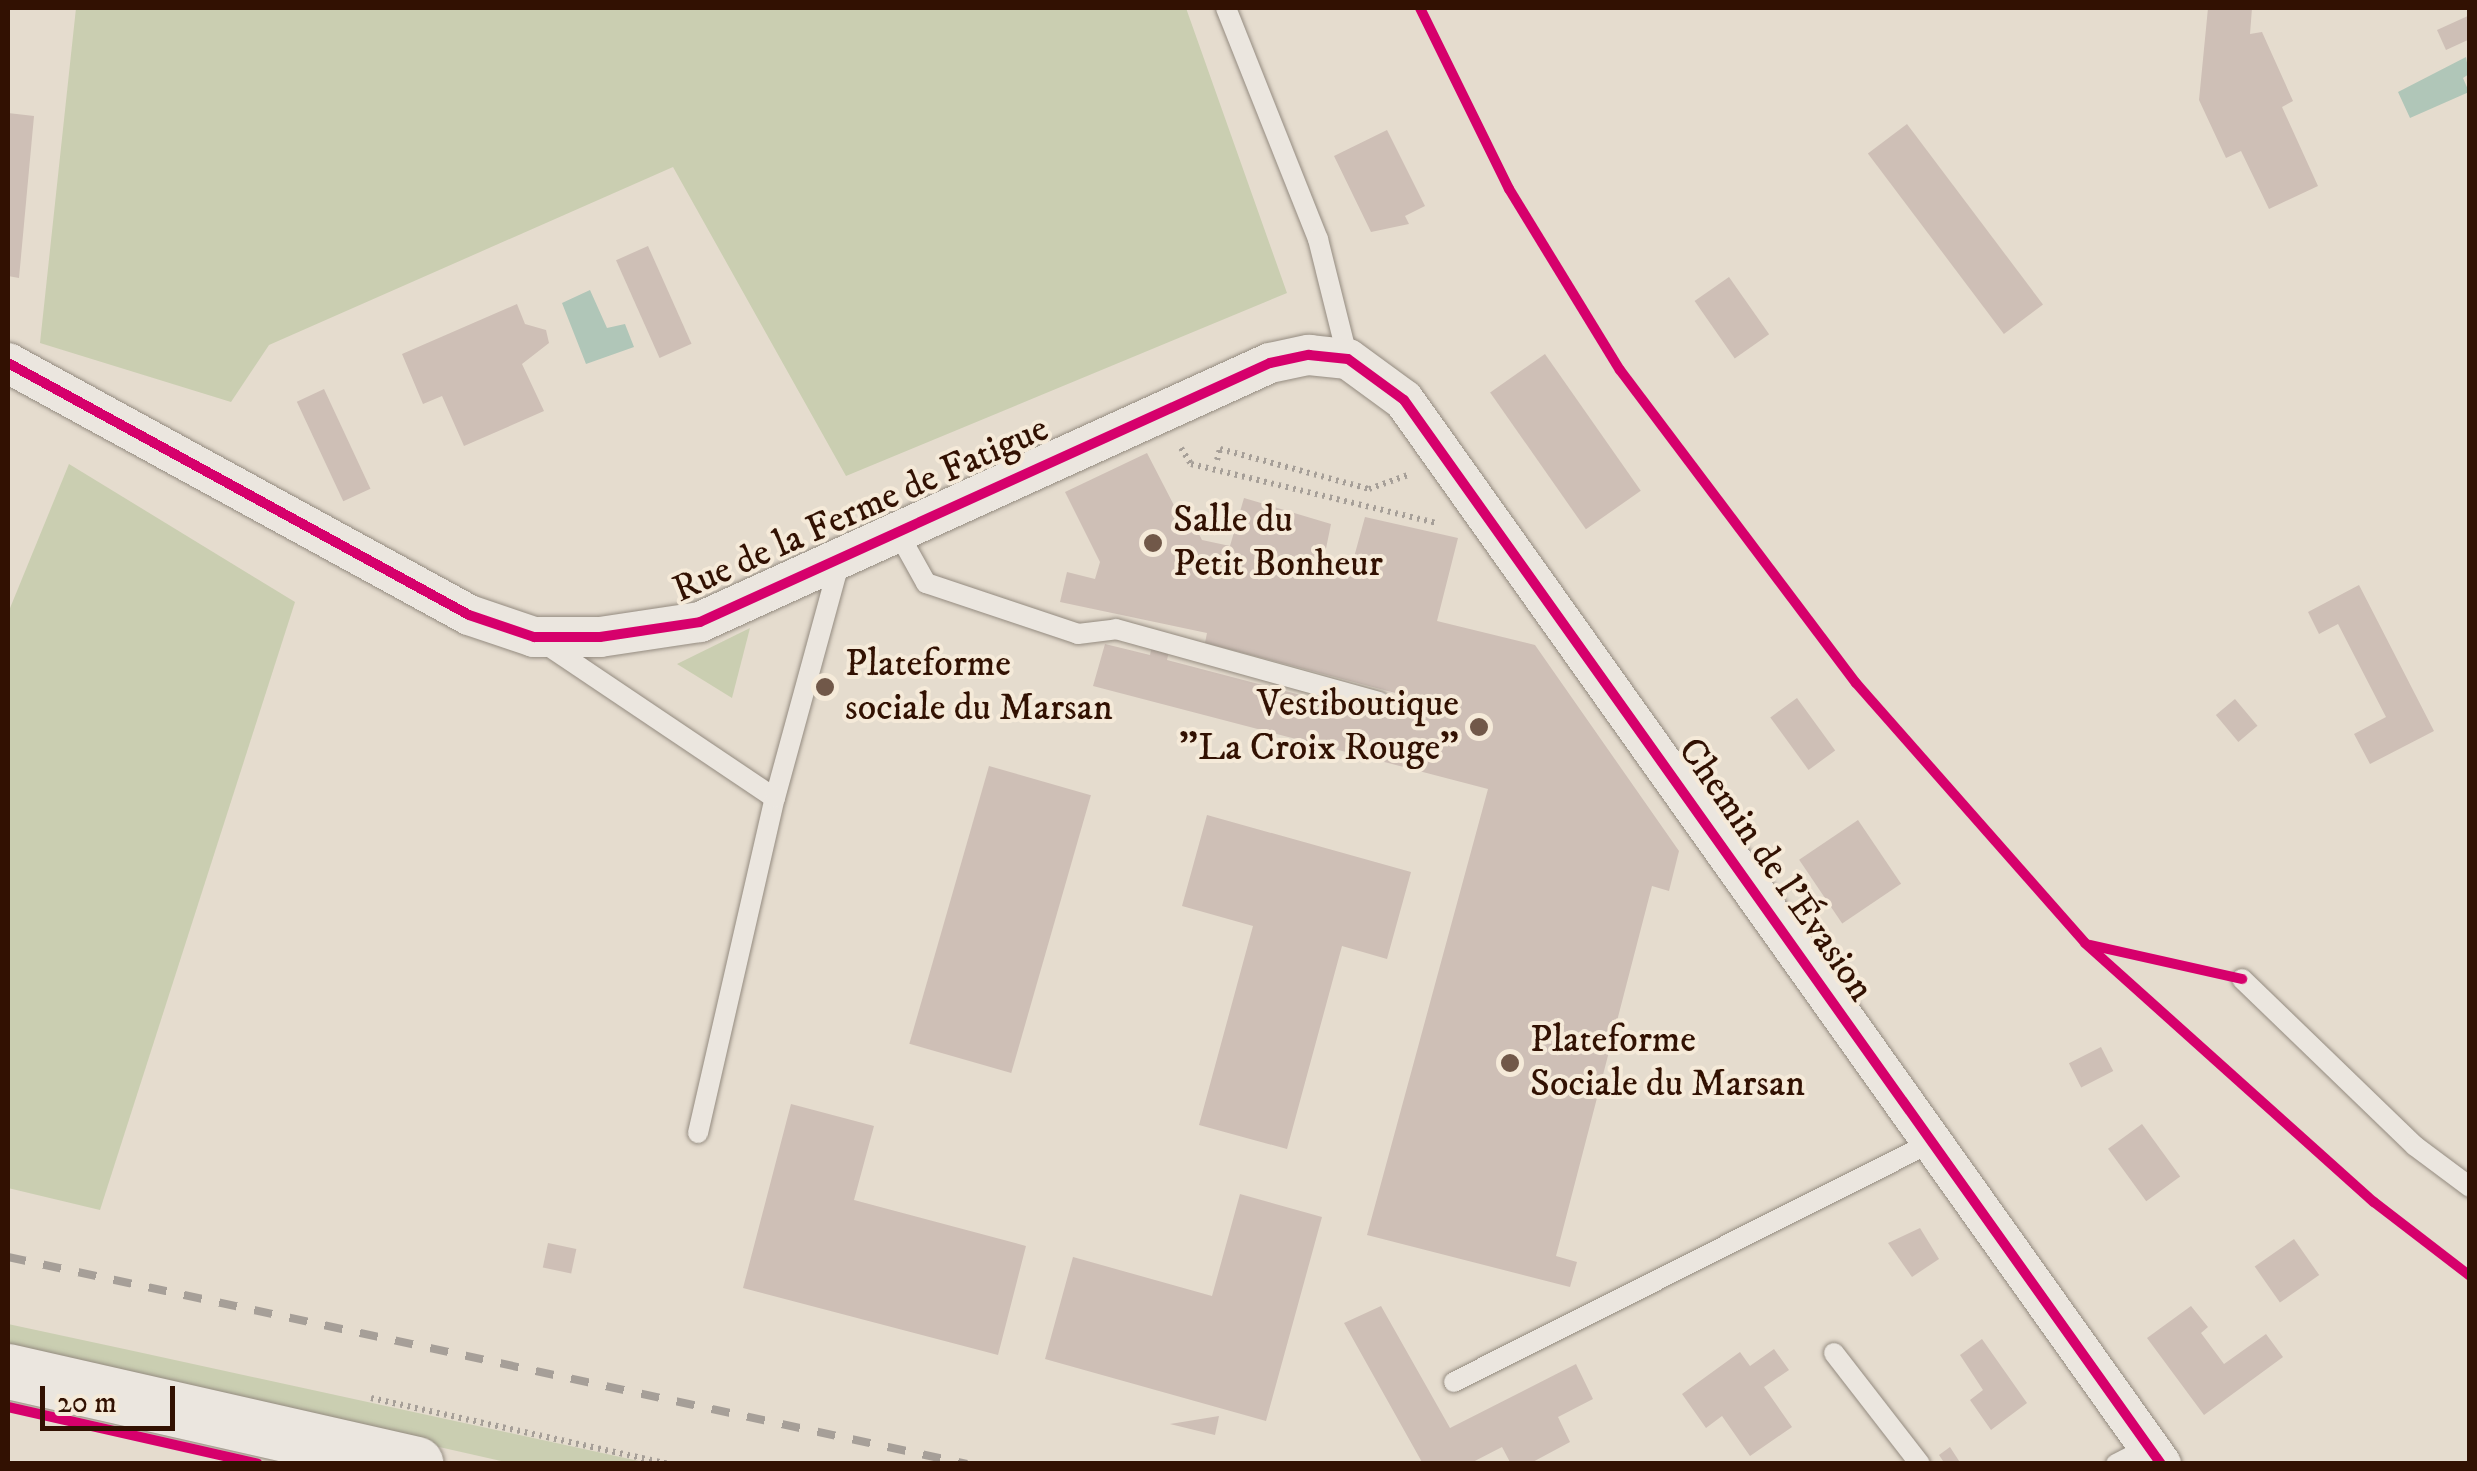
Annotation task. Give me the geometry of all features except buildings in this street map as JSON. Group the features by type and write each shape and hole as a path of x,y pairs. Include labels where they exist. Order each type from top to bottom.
{"main road":[{"path":"8,1371 416,1464"},
{"path":"8,1407 258,1464"}],"street":[{"name":"Rue de la Ferme de Fatigue","path":"8,363 469,616 534,637 600,637 700,622 913,521 1270,364 1329,358"},
{"name":"Chemin de l'Évasion","path":"1329,358 1404,400 1932,1142 2142,1458"}],"lane":[{"path":"1226,8 1318,239 1329,358"},
{"path":"913,521 926,583 1078,634 1116,629 1380,702"},
{"path":"698,1134 775,798 842,555"},
{"path":"534,637 775,798"},
{"path":"2242,980 2415,1146 2470,1187"},
{"path":"1454,1382 1932,1142"},
{"path":"1834,1353 1920,1464"}],"path":[{"path":"1217,460 1220,449 1370,489 1422,467"},
{"path":"1184,454 1191,464 1443,525"}],"shaded area":[{"path":"76,8 1186,8 1287,293 846,476 673,167 269,345 231,402 40,343"},
{"path":"2466,57 2469,74 2463,78 2469,92 2410,118 2398,92"},
{"path":"590,290 607,328 625,324 634,347 586,364 562,303"},
{"path":"69,464 295,602 100,1210 8,1188 8,613"},
{"path":"750,628 732,698 677,664"},
{"path":"8,1324 648,1463 510,1463 8,1350"}],"railway":[{"path":"8,1257 967,1464"}],"cycle path":[{"path":"1420,8 1509,189 1620,370 1856,683 2085,943 2374,1202 2470,1276"},
{"path":"8,363 469,615 534,637 600,637 700,622 1270,363 1309,355 1348,359 1404,400 2161,1464"},
{"path":"2090,945 2242,979"},
{"path":"8,1407 258,1464"}],"place":[{"name":"Salle du Petit Bonheur","path":"1153,543"},
{"name":"Plateforme sociale du Marsan","path":"825,687"},
{"name":"Vestiboutique \"La Croix Rouge\"","path":"1479,727"},
{"name":"Plateforme Sociale du Marsan","path":"1510,1063"}]}
